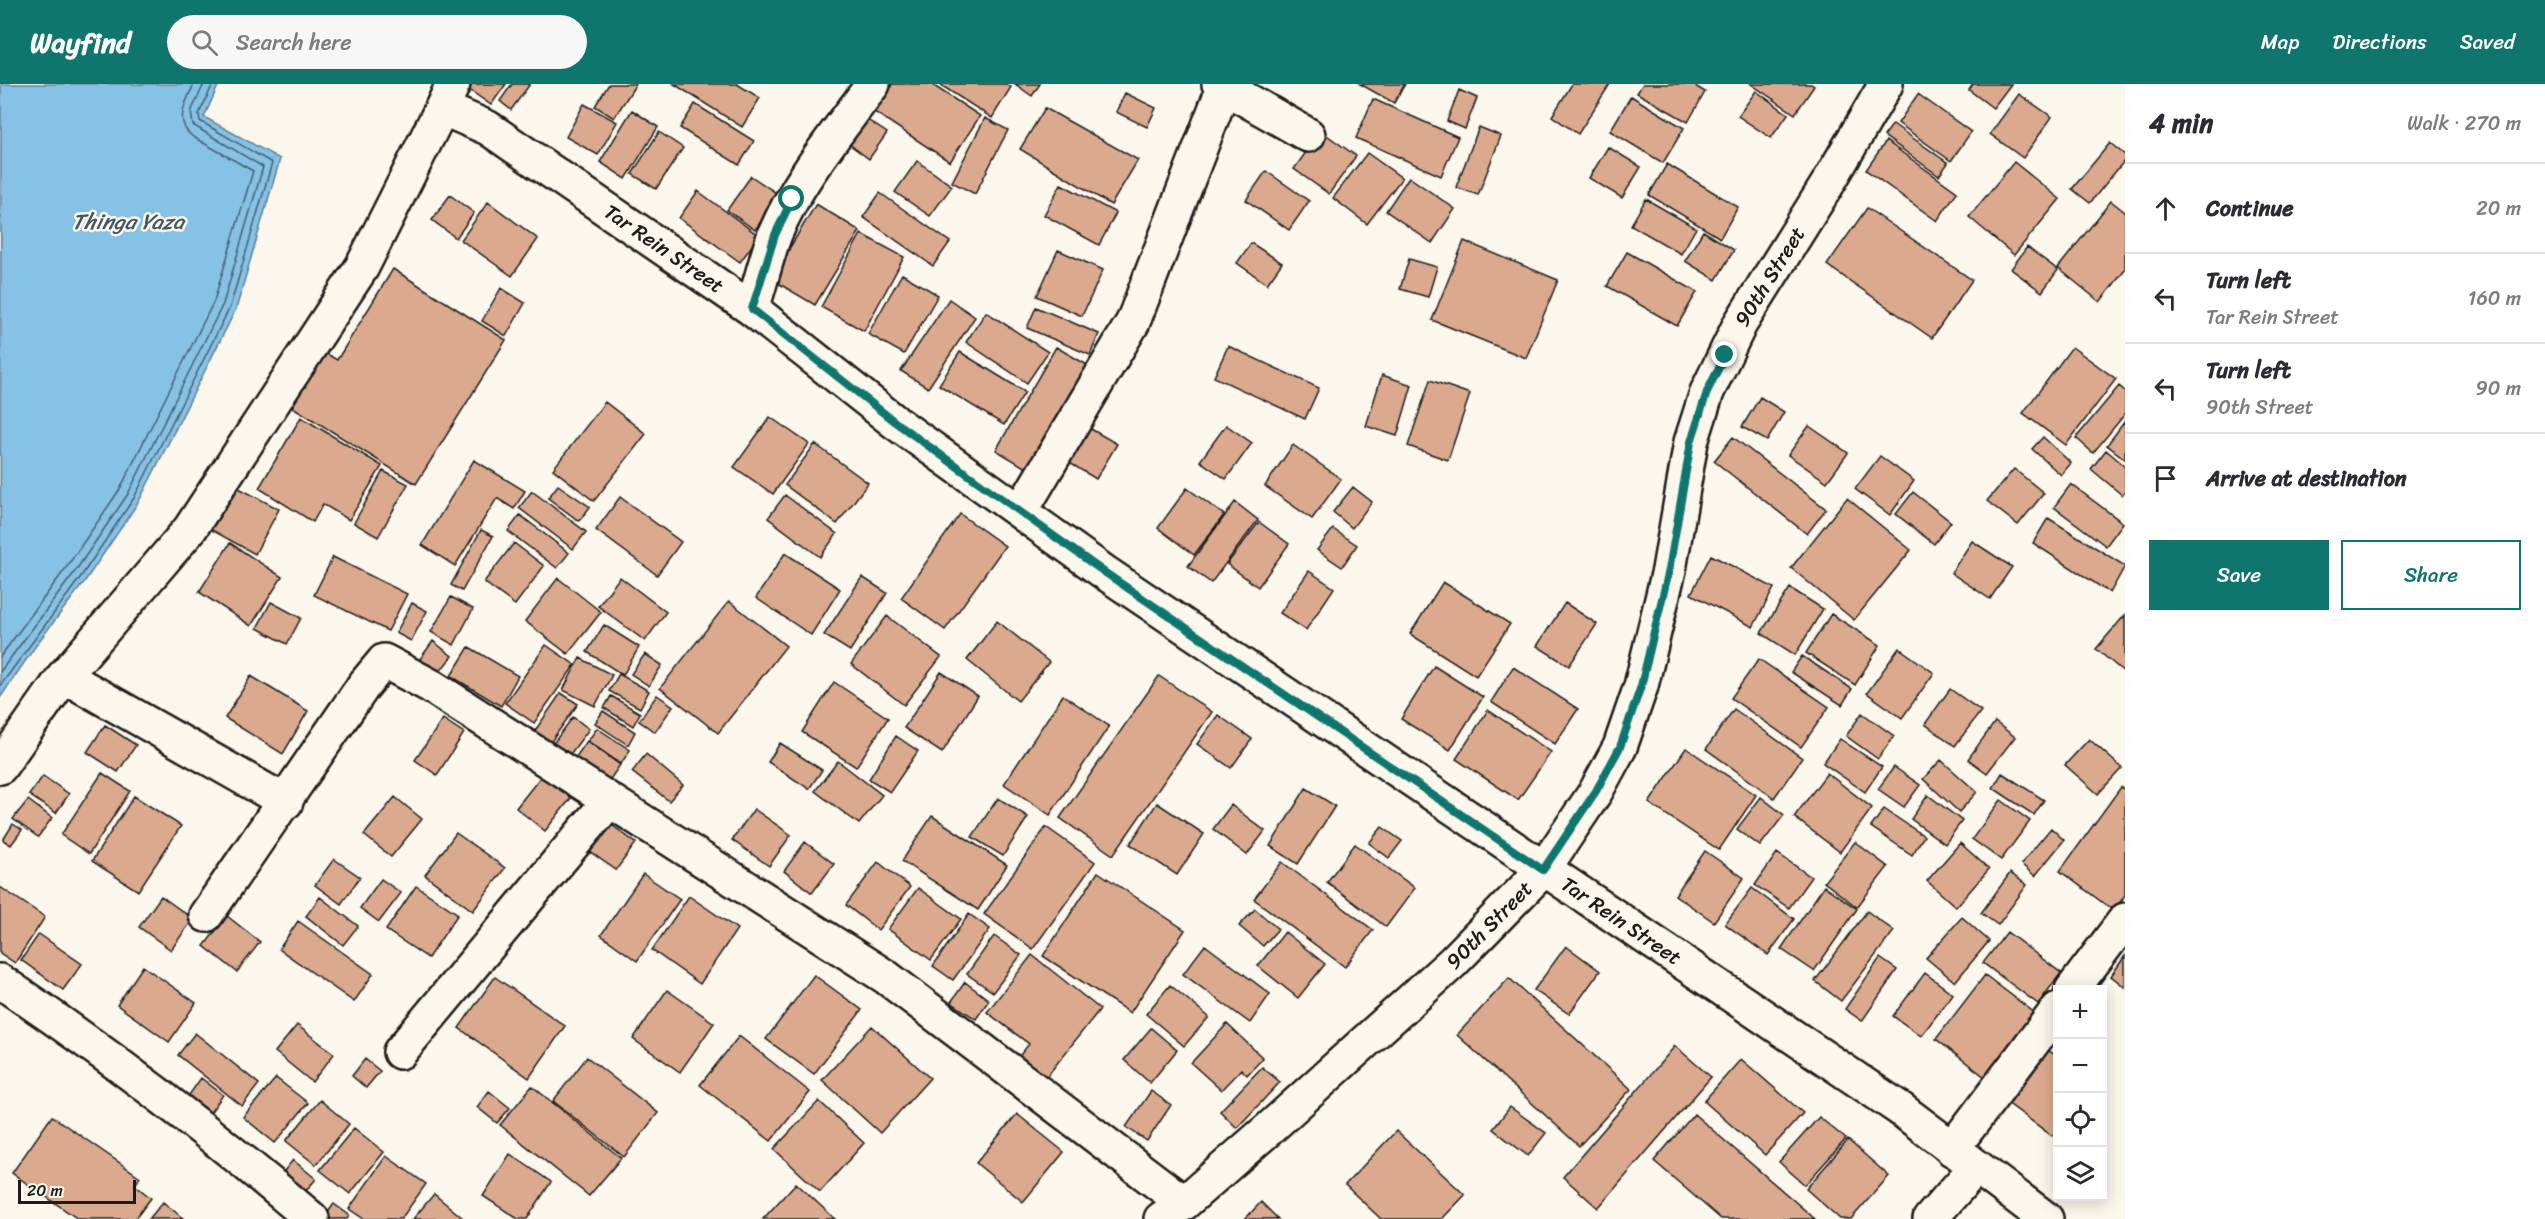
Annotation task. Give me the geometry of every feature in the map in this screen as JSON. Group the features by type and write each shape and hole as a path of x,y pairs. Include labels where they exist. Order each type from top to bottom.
{"street":[{"path":"752,309 775,235 792,199 813,166 873,84"},
{"name":"90th Street","path":"1173,1211 1453,962 1543,870 1596,791 1620,747 1641,686 1669,570 1691,442 1707,392 1740,324 1827,185 1886,84"},
{"path":"1021,511 1133,322 1222,85 1308,135"},
{"path":"0,767 64,676 190,529 362,267 447,96"},
{"name":"Tar Rein Street","path":"447,96 488,128 752,309 895,422 1104,572 1899,1108 2046,1219"},
{"path":"206,915 286,802 364,685 384,661 430,686 886,977 1173,1211"},
{"path":"64,676 286,802"},
{"path":"400,1052 609,801"},
{"path":"2077,985 2125,920"},
{"path":"0,981 177,1108 312,1219"},
{"path":"1930,1219 1964,1158 2053,1017"}],"water":[{"name":"Thinga Yaza","path":"1,84 219,84 204,117 280,159 236,309 139,501 85,581 39,641 0,698"}],"building":[{"path":"461,84 506,84 491,105"},
{"path":"512,84 530,84 511,110 500,101"},
{"path":"609,84 636,84 614,118 595,106"},
{"path":"674,84 737,84 760,98 742,127"},
{"path":"891,84 931,84 980,116 950,162 873,111"},
{"path":"939,84 1006,84 1011,87 992,118"},
{"path":"1015,84 1040,84 1032,96"},
{"path":"1360,84 1405,84 1394,103"},
{"path":"1572,84 1610,84 1578,134 1552,116"},
{"path":"1643,84 1692,84 1705,92 1688,122 1637,93"},
{"path":"1751,84 1811,84 1814,86 1795,114"},
{"path":"1973,84 2011,84 1993,108 1969,90"},
{"path":"1459,90 1477,98 1465,129 1447,121"},
{"path":"1756,91 1788,114 1771,138 1738,116"},
{"path":"1125,93 1156,108 1147,127 1116,112"},
{"path":"1918,94 1971,132 1951,161 1898,123"},
{"path":"2019,94 2052,117 2023,158 1990,134"},
{"path":"1631,96 1684,128 1663,163 1610,131"},
{"path":"1373,99 1458,137 1441,176 1356,138"},
{"path":"584,104 617,122 598,155 566,137"},
{"path":"695,104 754,141 739,165 680,128"},
{"path":"1045,108 1138,160 1111,205 1020,149"},
{"path":"632,110 658,127 626,179 600,162"},
{"path":"863,117 887,133 869,159 845,141"},
{"path":"985,118 1008,130 975,194 952,182"},
{"path":"1893,124 1948,163 1939,176 1884,136"},
{"path":"1479,127 1501,136 1478,195 1456,187"},
{"path":"1321,131 1356,156 1329,194 1294,169"},
{"path":"659,132 683,148 656,189 632,174"},
{"path":"1886,141 1957,192 1937,221 1866,170"},
{"path":"2110,143 2125,155 2125,160 2090,203 2072,189"},
{"path":"1608,147 1641,167 1622,198 1589,178"},
{"path":"1367,153 1402,178 1367,224 1333,198"},
{"path":"917,161 952,186 930,216 895,192"},
{"path":"2014,162 2060,199 2014,255 1969,217"},
{"path":"1667,164 1738,207 1720,238 1649,195"},
{"path":"1266,171 1309,201 1289,230 1246,200"},
{"path":"751,176 779,195 755,230 727,210"},
{"path":"1409,177 1455,209 1432,243 1386,211"},
{"path":"1061,184 1116,213 1099,245 1044,215"},
{"path":"698,191 759,236 740,262 679,218"},
{"path":"880,193 950,242 933,266 863,217"},
{"path":"450,195 474,213 456,238 432,220"},
{"path":"1646,199 1696,228 1681,254 1631,225"},
{"path":"2111,201 2125,212 2125,270 2100,302 2058,268"},
{"path":"488,202 538,239 512,276 461,240"},
{"path":"816,204 860,231 815,305 771,279"},
{"path":"1867,208 1972,280 1932,338 1827,265"},
{"path":"1703,231 1734,250 1716,280 1685,261"},
{"path":"861,234 904,257 864,331 821,307"},
{"path":"1464,241 1558,280 1526,358 1432,320"},
{"path":"1251,243 1282,263 1267,284 1237,263"},
{"path":"2027,247 2058,270 2042,292 2011,269"},
{"path":"1058,250 1103,270 1082,316 1037,296"},
{"path":"1627,252 1697,292 1677,326 1607,286"},
{"path":"1409,259 1437,267 1428,297 1400,289"},
{"path":"393,269 506,340 416,484 291,406 325,353 337,360"},
{"path":"902,274 938,295 904,354 868,334"},
{"path":"501,288 525,303 506,336 482,321"},
{"path":"949,299 975,317 928,388 901,371"},
{"path":"1036,307 1099,334 1090,355 1027,328"},
{"path":"986,312 1048,352 1027,383 966,342"},
{"path":"1228,346 1319,388 1305,419 1214,377"},
{"path":"1056,347 1096,370 1036,474 996,450"},
{"path":"2072,347 2116,379 2066,445 2023,413"},
{"path":"960,352 1025,392 1004,425 939,385"},
{"path":"1382,375 1412,385 1397,436 1366,426"},
{"path":"1430,380 1470,394 1448,460 1408,446"},
{"path":"2119,386 2125,391 2125,414 2093,453 2076,438"},
{"path":"1760,397 1784,412 1767,441 1742,427"},
{"path":"605,402 646,434 594,501 553,469"},
{"path":"301,417 382,466 349,520 323,504 313,522 259,488"},
{"path":"770,417 809,444 773,494 734,467"},
{"path":"2125,421 2125,459 2107,445"},
{"path":"1084,425 1117,444 1096,479 1063,459"},
{"path":"1226,425 1252,443 1226,479 1200,461"},
{"path":"1809,426 1848,453 1827,482 1788,455"},
{"path":"1733,437 1826,509 1807,534 1714,461"},
{"path":"2043,437 2071,463 2061,475 2032,449"},
{"path":"815,444 868,483 837,524 785,485"},
{"path":"1293,445 1341,479 1312,519 1265,486"},
{"path":"2106,450 2125,466 2125,491 2122,495 2091,469"},
{"path":"1880,456 1914,481 1890,515 1855,489"},
{"path":"474,460 525,491 514,509 497,498 455,566 422,545"},
{"path":"2014,469 2044,493 2018,525 1987,501"},
{"path":"383,471 408,484 378,537 354,523"},
{"path":"2071,484 2123,523 2106,546 2054,507"},
{"path":"233,485 279,509 255,554 210,529"},
{"path":"558,485 590,507 579,521 548,498"},
{"path":"1353,487 1372,502 1352,528 1333,512"},
{"path":"1187,488 1224,515 1194,555 1158,528"},
{"path":"532,491 586,532 573,549 519,508"},
{"path":"1913,492 1951,522 1934,544 1896,514"},
{"path":"785,495 837,534 820,557 768,518"},
{"path":"620,497 681,542 657,575 596,530"},
{"path":"1847,498 1911,550 1854,620 1791,568"},
{"path":"1235,502 1258,520 1211,583 1188,566"},
{"path":"960,514 1005,546 945,630 901,598"},
{"path":"520,515 569,553 557,568 508,531"},
{"path":"2048,518 2125,566 2110,593 2033,543"},
{"path":"1259,522 1289,544 1258,587 1227,564"},
{"path":"1333,529 1357,545 1342,567 1317,550"},
{"path":"481,530 493,536 462,591 451,585"},
{"path":"1972,541 2012,567 1990,599 1951,573"},
{"path":"230,543 282,577 251,626 199,592"},
{"path":"514,543 544,566 515,605 484,582"},
{"path":"785,553 840,589 811,635 756,598"},
{"path":"1711,555 1774,588 1753,627 1691,594"},
{"path":"333,557 407,594 388,631 314,595"},
{"path":"1309,571 1334,588 1306,630 1280,613"},
{"path":"620,577 666,612 645,641 598,606"},
{"path":"862,577 887,593 850,651 824,635"},
{"path":"558,578 601,612 568,654 525,621"},
{"path":"1443,582 1510,624 1476,676 1410,634"},
{"path":"1790,588 1823,609 1795,655 1761,633"},
{"path":"451,597 473,609 454,645 431,632"},
{"path":"729,601 786,646 718,733 660,688"},
{"path":"271,602 301,618 287,644 257,628"},
{"path":"412,603 427,611 411,641 396,633"},
{"path":"1565,603 1597,624 1569,666 1537,646"},
{"path":"1831,614 1880,645 1855,685 1806,653"},
{"path":"2125,615 2125,673 2096,649"},
{"path":"887,616 941,657 904,705 851,664"},
{"path":"997,621 1049,662 1018,701 967,660"},
{"path":"604,625 639,647 623,675 587,652"},
{"path":"433,641 452,656 436,677 417,663"},
{"path":"546,645 575,665 534,723 505,703"},
{"path":"469,647 518,676 501,706 451,676"},
{"path":"1899,648 1934,673 1902,718 1867,693"},
{"path":"645,654 662,665 649,686 631,674"},
{"path":"1802,656 1852,689 1842,705 1791,672"},
{"path":"580,658 612,675 595,706 563,690"},
{"path":"1759,659 1829,707 1801,747 1731,698"},
{"path":"1434,666 1483,697 1450,750 1401,719"},
{"path":"1513,667 1578,709 1555,744 1491,702"},
{"path":"941,672 978,696 942,753 904,728"},
{"path":"619,674 649,691 640,708 609,691"},
{"path":"251,676 308,711 283,754 225,718"},
{"path":"1159,676 1212,712 1113,855 1060,818"},
{"path":"834,682 888,718 856,767 802,732"},
{"path":"1950,689 1981,711 1955,746 1925,724"},
{"path":"561,693 578,704 550,743 534,732"},
{"path":"657,695 673,706 655,732 639,721"},
{"path":"1063,695 1109,726 1050,815 1004,784"},
{"path":"611,696 640,713 633,726 604,708"},
{"path":"1734,709 1802,758 1774,798 1706,749"},
{"path":"1488,710 1551,752 1518,800 1456,759"},
{"path":"603,711 635,732 628,745 595,723"},
{"path":"1862,713 1894,736 1878,759 1846,736"},
{"path":"1218,715 1252,739 1231,768 1197,744"},
{"path":"573,717 589,729 568,757 552,745"},
{"path":"443,719 464,733 437,775 415,760"},
{"path":"1995,722 2015,737 1987,773 1968,759"},
{"path":"105,725 136,745 118,772 87,752"},
{"path":"597,728 630,750 621,764 588,741"},
{"path":"896,736 918,751 890,792 869,779"},
{"path":"1840,739 1882,767 1865,792 1823,763"},
{"path":"2089,739 2122,768 2098,794 2065,765"},
{"path":"587,741 620,765 606,785 573,761"},
{"path":"780,743 822,770 809,789 768,762"},
{"path":"1686,748 1756,795 1719,850 1649,803"},
{"path":"646,754 683,785 669,801 632,772"},
{"path":"1941,760 1977,792 1959,812 1923,779"},
{"path":"838,761 882,795 859,824 815,791"},
{"path":"1894,767 1920,785 1904,807 1878,789"},
{"path":"102,773 130,791 89,854 61,835"},
{"path":"1827,773 1872,808 1840,852 1794,817"},
{"path":"2002,773 2044,800 2034,815 1993,788"},
{"path":"542,775 571,798 545,831 516,808"},
{"path":"43,776 69,794 56,813 29,795"},
{"path":"2121,787 2125,790 2125,895 2114,911 2060,871"},
{"path":"1306,788 1335,806 1298,864 1270,846"},
{"path":"1928,795 1962,821 1945,844 1911,819"},
{"path":"134,796 181,826 138,891 92,861"},
{"path":"395,797 422,819 391,857 364,835"},
{"path":"1761,797 1784,815 1760,846 1737,829"},
{"path":"998,798 1028,817 1003,856 972,837"},
{"path":"28,800 52,818 38,837 13,819"},
{"path":"2001,800 2030,821 2001,860 1972,839"},
{"path":"1157,803 1204,834 1177,875 1130,844"},
{"path":"1231,805 1265,831 1247,855 1213,829"},
{"path":"754,809 791,835 769,866 732,840"},
{"path":"1884,809 1924,836 1912,855 1871,827"},
{"path":"932,816 1007,865 978,910 902,861"},
{"path":"609,823 636,843 616,870 589,851"},
{"path":"13,824 22,830 11,845 3,840"},
{"path":"1046,827 1095,862 1033,949 984,914"},
{"path":"1382,827 1402,841 1389,858 1369,843"},
{"path":"2051,828 2064,840 2035,876 2021,864"},
{"path":"456,833 505,868 473,911 425,875"},
{"path":"805,842 834,864 812,893 784,871"},
{"path":"1855,842 1888,867 1857,907 1824,882"},
{"path":"1960,843 1989,869 1956,907 1927,881"},
{"path":"1355,844 1415,888 1386,927 1327,882"},
{"path":"1705,851 1744,878 1714,922 1675,895"},
{"path":"1777,853 1811,877 1789,908 1755,885"},
{"path":"334,859 360,877 341,904 315,885"},
{"path":"878,862 910,887 878,930 846,905"},
{"path":"1282,862 1373,930 1345,967 1254,899"},
{"path":"1098,872 1185,930 1130,1013 1043,956"},
{"path":"2010,873 2027,885 1998,925 1981,913"},
{"path":"643,874 680,899 637,961 601,935"},
{"path":"381,879 401,893 379,922 360,908"},
{"path":"416,886 458,914 428,958 386,930"},
{"path":"1824,886 1857,909 1814,971 1781,949"},
{"path":"0,887 45,917 15,963 0,953"},
{"path":"918,888 961,919 931,960 888,929"},
{"path":"1752,888 1794,919 1768,955 1725,924"},
{"path":"161,896 193,919 171,950 139,927"},
{"path":"689,896 737,929 700,984 652,950"},
{"path":"320,897 358,926 343,945 306,916"},
{"path":"1255,909 1278,929 1263,946 1239,926"},
{"path":"1867,911 1894,931 1841,1001 1815,981"},
{"path":"969,914 990,929 953,980 933,966"},
{"path":"227,916 260,942 237,972 204,946"},
{"path":"1962,917 1989,941 1955,982 1926,958"},
{"path":"298,921 373,974 354,1002 279,949"},
{"path":"1285,932 1325,964 1298,998 1258,966"},
{"path":"2007,932 2061,973 2038,1004 1983,963"},
{"path":"39,934 82,964 63,990 21,960"},
{"path":"994,936 1021,955 993,992 967,974"},
{"path":"1205,945 1270,994 1250,1023 1183,974"},
{"path":"1566,946 1600,971 1569,1014 1534,990"},
{"path":"1032,955 1100,1009 1044,1080 1017,1059 1029,1044 987,1012"},
{"path":"2125,956 2125,987 2111,976"},
{"path":"1880,958 1897,970 1862,1021 1845,1009"},
{"path":"143,966 196,1003 169,1042 117,1005"},
{"path":"1925,973 1953,994 1921,1036 1893,1016"},
{"path":"814,975 862,1010 814,1074 766,1039"},
{"path":"1985,975 2040,1017 1990,1081 1936,1039"},
{"path":"495,977 565,1026 529,1078 459,1028"},
{"path":"1509,978 1631,1089 1579,1146 1457,1035"},
{"path":"965,982 989,1000 976,1019 951,1002"},
{"path":"1170,985 1209,1017 1184,1046 1146,1014"},
{"path":"667,990 714,1023 680,1072 633,1039"},
{"path":"1227,1024 1263,1058 1247,1075 1241,1069 1221,1090 1191,1063"},
{"path":"297,1025 334,1054 312,1082 275,1052"},
{"path":"872,1026 930,1078 880,1133 822,1080"},
{"path":"1151,1028 1177,1050 1150,1083 1124,1060"},
{"path":"195,1033 259,1084 242,1106 178,1055"},
{"path":"739,1036 810,1092 771,1141 700,1085"},
{"path":"1675,1046 1711,1077 1598,1208 1563,1177"},
{"path":"2042,1046 2053,1054 2052,1136 2002,1099"},
{"path":"587,1057 658,1113 624,1157 553,1101"},
{"path":"365,1059 380,1071 366,1088 352,1076"},
{"path":"1741,1059 1803,1113 1765,1155 1704,1101"},
{"path":"1262,1067 1280,1082 1237,1128 1220,1111"},
{"path":"201,1078 223,1095 204,1121 182,1105"},
{"path":"276,1078 308,1103 275,1143 243,1117"},
{"path":"532,1086 621,1158 589,1196 500,1125"},
{"path":"489,1091 510,1108 497,1123 477,1107"},
{"path":"1151,1091 1171,1105 1147,1141 1126,1127"},
{"path":"320,1100 349,1124 316,1165 286,1141"},
{"path":"819,1101 864,1143 820,1192 774,1149"},
{"path":"1510,1107 1546,1133 1528,1156 1493,1129"},
{"path":"1017,1114 1064,1152 1023,1202 976,1163"},
{"path":"1694,1114 1815,1219 1721,1219 1654,1161"},
{"path":"52,1116 140,1177 135,1185 151,1198 135,1219 78,1219 12,1173"},
{"path":"1819,1117 1846,1139 1805,1185 1779,1162"},
{"path":"354,1128 384,1152 350,1194 320,1170"},
{"path":"1396,1131 1465,1195 1442,1219 1381,1219 1345,1185"},
{"path":"1848,1140 1889,1176 1851,1219 1840,1219 1806,1189"},
{"path":"510,1154 551,1182 527,1219 518,1219 483,1196"},
{"path":"386,1156 426,1184 401,1219 364,1219 349,1209"},
{"path":"293,1160 316,1179 302,1195 280,1176"},
{"path":"796,1183 835,1219 763,1219"},
{"path":"434,1194 464,1219 413,1219"},
{"path":"163,1202 184,1219 149,1219"},
{"path":"1261,1202 1278,1219 1245,1219"},
{"path":"334,1204 349,1215 347,1219 323,1219"}],"route":[{"path":"792,199 775,235 752,309 895,422 1104,572 1543,870 1596,791 1620,747 1641,686 1669,570 1691,442 1707,392 1725,355"}]}
